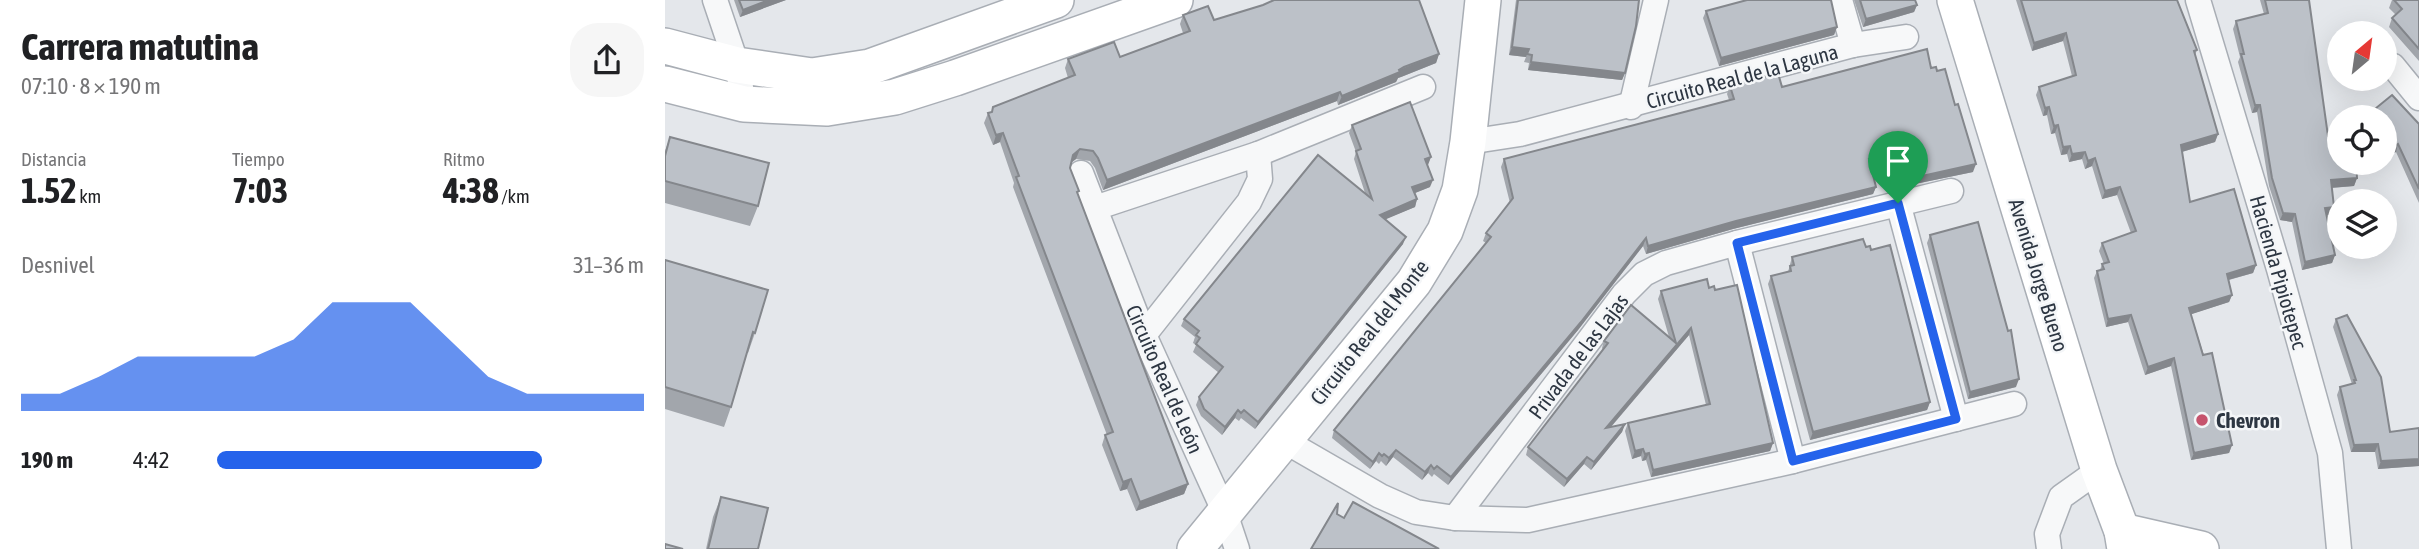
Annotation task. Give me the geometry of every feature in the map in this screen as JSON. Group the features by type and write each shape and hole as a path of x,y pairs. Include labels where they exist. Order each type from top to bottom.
{"street":[{"path":"715,0 737,65 744,104"},
{"path":"665,46 737,65 812,76 870,67 1056,0"},
{"path":"665,84 744,104 827,108 895,97 1174,0"},
{"name":"Circuito Real del Monte","path":"1195,549 1414,282 1445,230 1460,190 1468,142 1483,0"},
{"name":"Circuito Real de la Laguna","path":"1631,107 1656,0"},
{"name":"Circuito Real de la Laguna","path":"1840,0 1853,45"},
{"name":"Avenida Jorge Bueno","path":"1955,0 2099,470 2123,540"},
{"name":"Hacienda Pipiotepec","path":"2198,0 2279,269 2330,453 2339,549"},
{"name":"Circuito Real de la Laguna","path":"1468,142 1520,134 1631,107 1853,45 1906,37"},
{"path":"939,43 955,78"},
{"path":"2397,71 2419,98"},
{"path":"1095,208 1258,154 1423,87"},
{"path":"1144,335 1249,202 1259,179 1258,154"},
{"name":"Circuito Real de León","path":"1081,173 1144,335 1225,513 1237,549"},
{"name":"Privada de las Lajas","path":"1455,518 1624,294 1644,274 1666,263 1737,243 1951,191"},
{"path":"1898,203 1956,419"},
{"path":"1737,243 1793,461"},
{"path":"1283,440 1380,496 1416,512 1455,518 1528,520 1793,461 2014,404"},
{"path":"2049,549 2047,534 2061,497 2099,470"},
{"path":"2123,540 2201,549"}],"building":[{"path":"739,0 769,0 743,10"},
{"path":"1274,0 1419,0 1439,54 1342,96 1340,92 1107,180 1093,151 1080,149 1073,155 1070,168 1079,191 1077,192 1188,484 1140,502 1131,479 1123,482 1105,435 1113,432 1016,177 1019,176 1003,133 996,135 988,113 992,112 993,107 1075,75 1068,59 1114,42 1120,57 1190,31 1183,15 1208,6 1214,20"},
{"path":"1518,0 1639,0 1625,73 1531,62 1532,55 1527,54 1529,49 1512,47"},
{"path":"1747,0 1831,0 1837,27 1721,58 1706,11"},
{"path":"1860,0 1915,0 1917,5 1866,19"},
{"path":"2021,0 2177,0 2197,50 2194,51 2218,134 2181,145 2190,202 2234,189 2256,265 2227,274 2232,295 2189,308 2203,355 2212,353 2232,445 2194,453 2174,358 2148,367 2131,315 2108,319 2097,271 2104,269 2102,264 2109,262 2102,243 2136,231 2120,187 2105,191 2095,158 2088,161 2085,152 2072,154 2070,146 2063,147 2058,125 2054,126 2049,107 2045,108 2039,87 2076,75 2066,33 2034,43"},
{"path":"2265,0 2309,0 2327,129 2327,175 2357,175 2357,178 2331,180 2332,189 2327,189 2325,208 2327,257 2305,262 2295,214 2283,213 2272,178 2260,105 2255,105 2241,54 2244,54 2236,21 2268,13"},
{"path":"2394,0 2419,0 2419,49 2392,18 2402,9"},
{"path":"1927,49 1931,68 1936,67 1937,71 1945,69 1976,164 1913,178 1905,149 1869,159 1876,187 1736,221 1648,246 1646,238 1581,322 1451,477 1437,466 1434,469 1431,465 1425,472 1396,450 1389,458 1379,453 1373,462 1334,430 1491,237 1486,233 1513,198 1504,159 1734,99 1730,86 1778,73 1782,87"},
{"path":"2392,95 2419,124 2419,189 2397,145 2397,105 2380,105"},
{"path":"1410,102 1431,157 1425,159 1433,180 1412,187 1417,199 1380,215 1406,237 1258,422 1244,410 1241,413 1238,410 1225,427 1204,409 1199,397 1223,367 1196,344 1200,338 1196,335 1199,331 1184,319 1318,155 1372,199 1356,151 1361,149 1352,125"},
{"path":"670,137 769,163 758,206 665,181 665,156"},
{"path":"1978,222 2008,331 2011,330 2019,379 1970,392 1930,235"},
{"path":"1863,239 1866,247 1870,246 1871,250 1890,245 1930,402 1813,432 1771,276 1791,271 1790,266 1794,265 1792,257"},
{"path":"665,260 768,290 731,407 665,387"},
{"path":"1707,279 1709,288 1714,286 1715,290 1737,285 1773,443 1653,470 1649,453 1645,454 1643,449 1635,451 1628,423 1710,404 1691,328 1606,428 1625,424 1594,462 1587,457 1567,479 1528,447 1608,343 1604,341 1631,305 1676,343 1661,291"},
{"path":"2347,315 2381,377 2390,432 2419,428 2419,459 2381,461 2378,444 2354,445 2340,387 2355,383 2356,380 2336,319"},
{"path":"721,497 768,508 758,549 708,549"},
{"path":"1353,502 1439,549 1311,549 1338,503 1337,514 1344,518"},
{"path":"665,544 683,549 665,549"}],"place":[{"name":"Chevron","path":"2202,420"}],"route":[{"path":"1898,203 1956,419 1793,461 1737,243 1898,203"}]}
